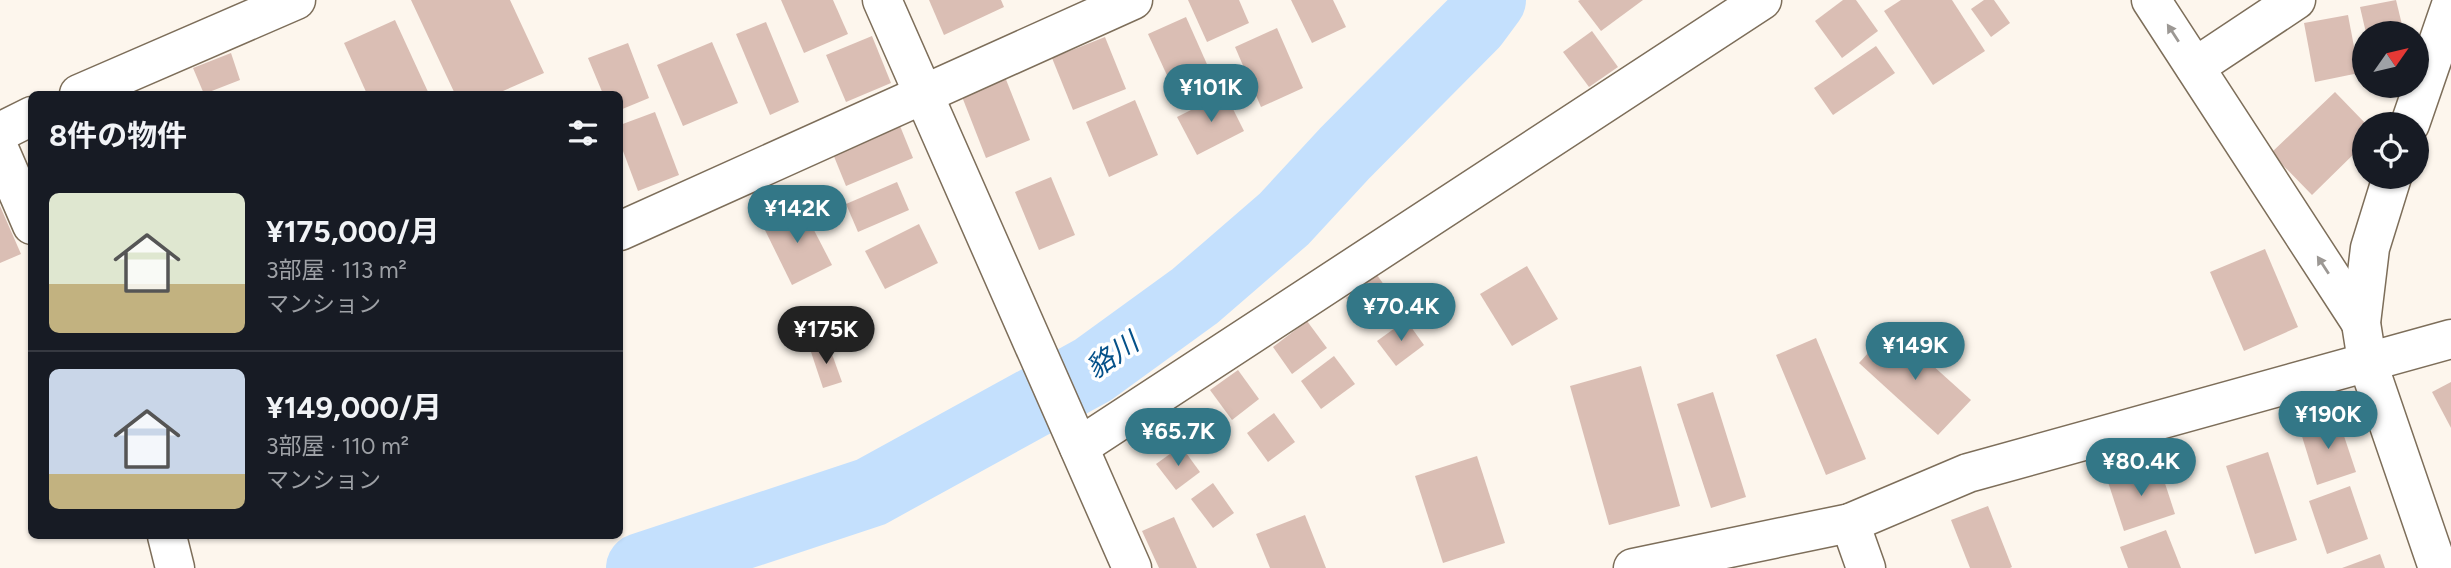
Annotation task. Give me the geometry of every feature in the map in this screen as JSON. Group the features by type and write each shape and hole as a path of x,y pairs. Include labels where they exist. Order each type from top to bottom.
{"street":[{"path":"86,91 296,0"},
{"path":"882,0 1132,568"},
{"path":"623,230 1133,0"},
{"path":"1075,438 1762,0"},
{"path":"2151,0 2361,323"},
{"path":"2195,67 2296,0"},
{"path":"2414,112 2451,5"},
{"path":"0,132 28,118"},
{"path":"0,151 28,216"},
{"path":"2388,189 2370,248 2361,323 2367,361 2438,568"},
{"path":"1633,568 1850,523 1968,473 2451,338"},
{"path":"1850,523 1866,568"},
{"path":"168,539 175,568"}],"building":[{"path":"411,0 510,0 544,73 503,91 454,91"},
{"path":"781,0 833,0 848,34 804,53"},
{"path":"929,0 1001,0 1004,7 944,35"},
{"path":"1188,0 1239,0 1249,23 1207,42"},
{"path":"1291,0 1333,0 1346,27 1312,43"},
{"path":"1643,0 1601,31 1578,1"},
{"path":"1843,0 1856,0 1878,31 1842,58 1815,21"},
{"path":"1901,0 1952,0 1985,51 1933,85 1884,11"},
{"path":"1984,0 1994,0 2010,23 1991,37 1971,9"},
{"path":"2396,0 2401,21 2363,21 2360,7"},
{"path":"2348,15 2352,36 2352,74 2315,82 2304,23"},
{"path":"1186,17 1214,80 1177,97 1148,34"},
{"path":"395,20 428,91 366,91 344,43"},
{"path":"766,22 799,102 770,115 736,34"},
{"path":"1277,28 1303,88 1261,107 1235,47"},
{"path":"1592,31 1618,67 1589,87 1563,52"},
{"path":"872,36 891,83 846,102 826,55"},
{"path":"1105,37 1126,89 1073,110 1052,58"},
{"path":"712,42 738,103 683,126 657,65"},
{"path":"628,43 649,98 623,109 623,91 602,91 588,58"},
{"path":"1876,46 1895,73 1833,115 1814,88"},
{"path":"231,53 240,80 212,91 203,91 193,68"},
{"path":"1003,72 1030,140 986,158 959,89"},
{"path":"2335,92 2354,112 2352,112 2352,156 2312,195 2271,153"},
{"path":"1225,93 1244,131 1197,155 1177,117"},
{"path":"1135,100 1158,155 1109,177 1086,122"},
{"path":"655,112 679,175 638,191 623,151 623,124"},
{"path":"898,121 913,158 846,186 831,149"},
{"path":"1051,177 1075,235 1039,250 1015,192"},
{"path":"897,182 909,210 858,232 846,204"},
{"path":"801,205 832,265 792,285 762,224"},
{"path":"0,206 21,254 0,263"},
{"path":"919,224 938,263 885,289 865,251"},
{"path":"2265,249 2298,327 2244,351 2210,272"},
{"path":"1527,266 1558,319 1512,346 1480,294"},
{"path":"1377,275 1397,303 1367,326 1346,298"},
{"path":"1406,320 1424,345 1396,366 1377,341"},
{"path":"1307,321 1327,348 1292,374 1273,347"},
{"path":"1891,328 1971,400 1938,435 1859,363"},
{"path":"1816,338 1866,459 1826,475 1776,355"},
{"path":"828,343 842,382 823,388 810,349"},
{"path":"1334,356 1355,384 1321,409 1301,381"},
{"path":"1641,366 1680,506 1609,525 1570,386"},
{"path":"1238,370 1259,399 1232,420 1210,390"},
{"path":"2451,382 2451,428 2432,392"},
{"path":"1713,392 1746,497 1711,508 1677,404"},
{"path":"1274,413 1295,442 1268,462 1247,433"},
{"path":"2338,418 2356,472 2317,485 2300,430"},
{"path":"1181,446 1200,472 1176,490 1156,464"},
{"path":"2268,452 2297,540 2255,554 2226,466"},
{"path":"1477,456 1505,543 1443,563 1415,476"},
{"path":"2159,465 2175,514 2124,531 2108,482"},
{"path":"1213,483 1234,513 1213,528 1191,499"},
{"path":"2350,486 2368,539 2327,554 2309,501"},
{"path":"1988,506 2012,567 2010,568 1970,568 1951,520"},
{"path":"1305,515 1326,568 1270,568 1256,534"},
{"path":"1174,517 1197,568 1159,568 1142,531"},
{"path":"2166,530 2181,568 2128,568 2120,547"},
{"path":"2380,554 2385,568 2342,568"}],"waterway":[{"name":"貉川","path":"641,568 871,492 1093,370 1195,296 1284,219 1345,153 1474,23 1491,0"}]}
